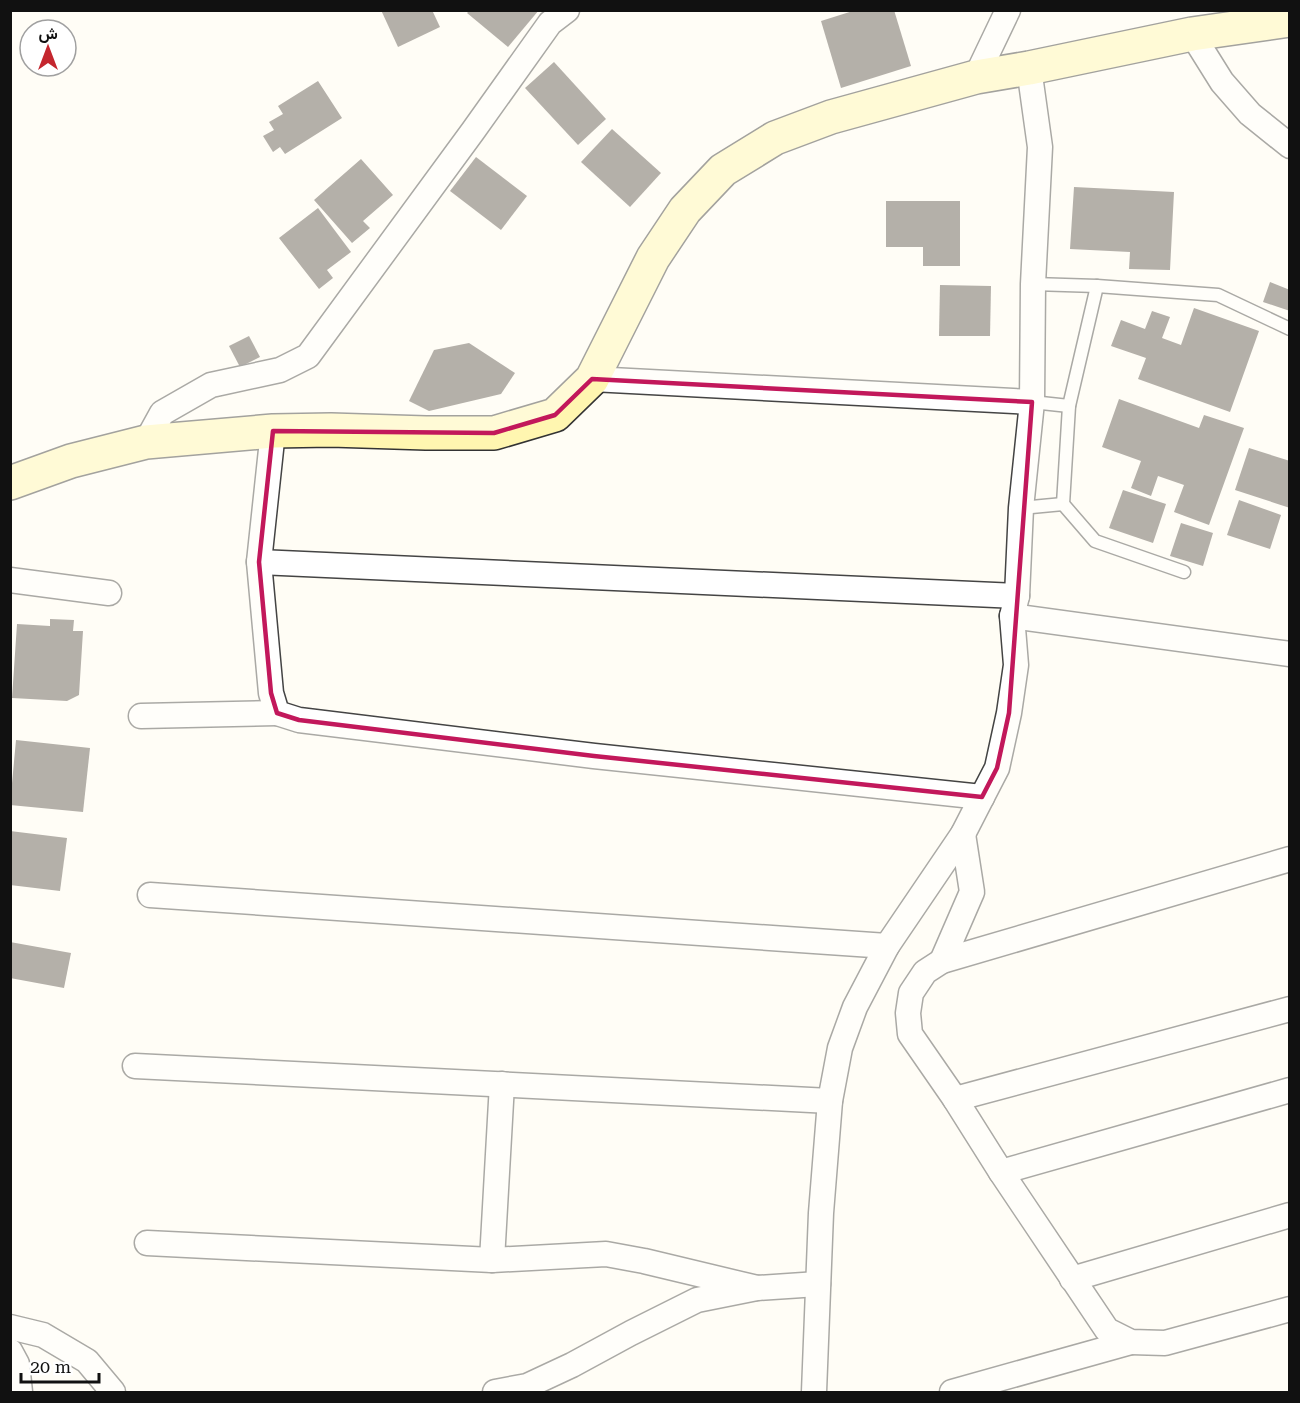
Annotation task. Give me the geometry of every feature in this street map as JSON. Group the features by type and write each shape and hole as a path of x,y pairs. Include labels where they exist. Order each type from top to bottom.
{"main road":[{"path":"10,483 71,461 146,442 273,431 494,433 555,415 592,380 653,258 685,210 723,170 775,138 831,117 976,77 1029,69 1192,34 1290,20"}],"street":[{"path":"146,442 162,413 211,385 280,370 308,356 550,22 567,10"},
{"path":"976,77 1008,10"},
{"path":"1192,34 1222,82 1250,114 1290,146"},
{"path":"814,1392 818,1284 830,1101 840,1048 855,1007 886,946 963,834 982,798 997,768 1009,713 1016,664 1015,606 1021,508 1032,402 1033,284 1040,147 1029,69"},
{"path":"592,380 1032,402"},
{"path":"273,431 259,562 271,693 277,713"},
{"path":"259,562 1015,606 1290,654"},
{"path":"10,580 110,593"},
{"path":"141,716 277,713 299,720 500,745 982,798"},
{"path":"942,961 972,892 963,834"},
{"path":"1131,1341 1107,1330 1001,1172 955,1098 910,1034 908,1013 911,993 925,972 942,961 1290,859"},
{"path":"150,895 886,946"},
{"path":"955,1098 1290,1009"},
{"path":"135,1066 830,1101"},
{"path":"492,1260 502,1084"},
{"path":"1001,1172 1290,1090"},
{"path":"1072,1279 1290,1215"},
{"path":"147,1243 492,1260 606,1254 644,1260 757,1288"},
{"path":"495,1392 527,1386 697,1300 757,1288 818,1284"},
{"path":"952,1392 1131,1341 1165,1343 1290,1309"},
{"path":"10,1327 43,1335 87,1361 113,1392"},
{"path":"10,1351 17,1364 20,1392"}],"lane":[{"path":"1033,284 1097,286 1218,296 1290,329"},
{"path":"1097,286 1069,406 1064,504 1095,542 1184,572"},
{"path":"1032,402 1069,406"},
{"path":"1021,508 1064,504"}],"highlighted area":[{"path":"592,379 1032,402 1009,713 997,768 982,797 594,756 299,720 277,713 271,693 259,562 273,431 494,433 555,415"}],"building":[{"path":"381,10 432,10 440,27 398,47"},
{"path":"470,10 539,10 508,47 467,13"},
{"path":"856,10 894,10 911,66 841,88 821,21"},
{"path":"554,62 606,119 578,145 525,88"},
{"path":"318,81 342,118 285,154 280,147 273,152 263,136 274,130 269,122 283,114 278,106"},
{"path":"612,129 661,173 630,207 581,162"},
{"path":"476,157 527,196 501,230 450,191"},
{"path":"361,159 393,195 363,221 370,228 352,243 314,200"},
{"path":"1074,187 1174,192 1170,270 1129,269 1130,252 1070,249"},
{"path":"886,201 960,201 960,266 923,266 923,247 886,247"},
{"path":"318,208 351,252 327,270 333,278 319,289 279,238"},
{"path":"1270,282 1290,290 1290,311 1263,302"},
{"path":"940,285 991,286 990,336 939,336"},
{"path":"1194,308 1259,331 1230,412 1138,379 1146,358 1111,346 1121,320 1145,329 1152,311 1170,317 1162,338 1181,345"},
{"path":"249,336 260,357 240,367 229,346"},
{"path":"469,343 515,373 501,394 429,411 409,401 434,350"},
{"path":"1119,399 1199,428 1204,415 1244,428 1209,525 1174,512 1184,485 1158,476 1151,496 1131,488 1141,461 1102,447"},
{"path":"1249,448 1290,461 1290,508 1235,490"},
{"path":"1123,490 1166,504 1153,543 1109,528"},
{"path":"1239,500 1281,515 1270,549 1227,535"},
{"path":"1181,523 1213,533 1203,566 1170,556"},
{"path":"50,619 74,620 73,631 83,631 79,695 67,701 12,698 17,624 50,626"},
{"path":"16,740 90,748 83,812 10,805"},
{"path":"10,831 67,838 60,891 10,885"},
{"path":"10,942 71,953 64,988 10,978"}]}
